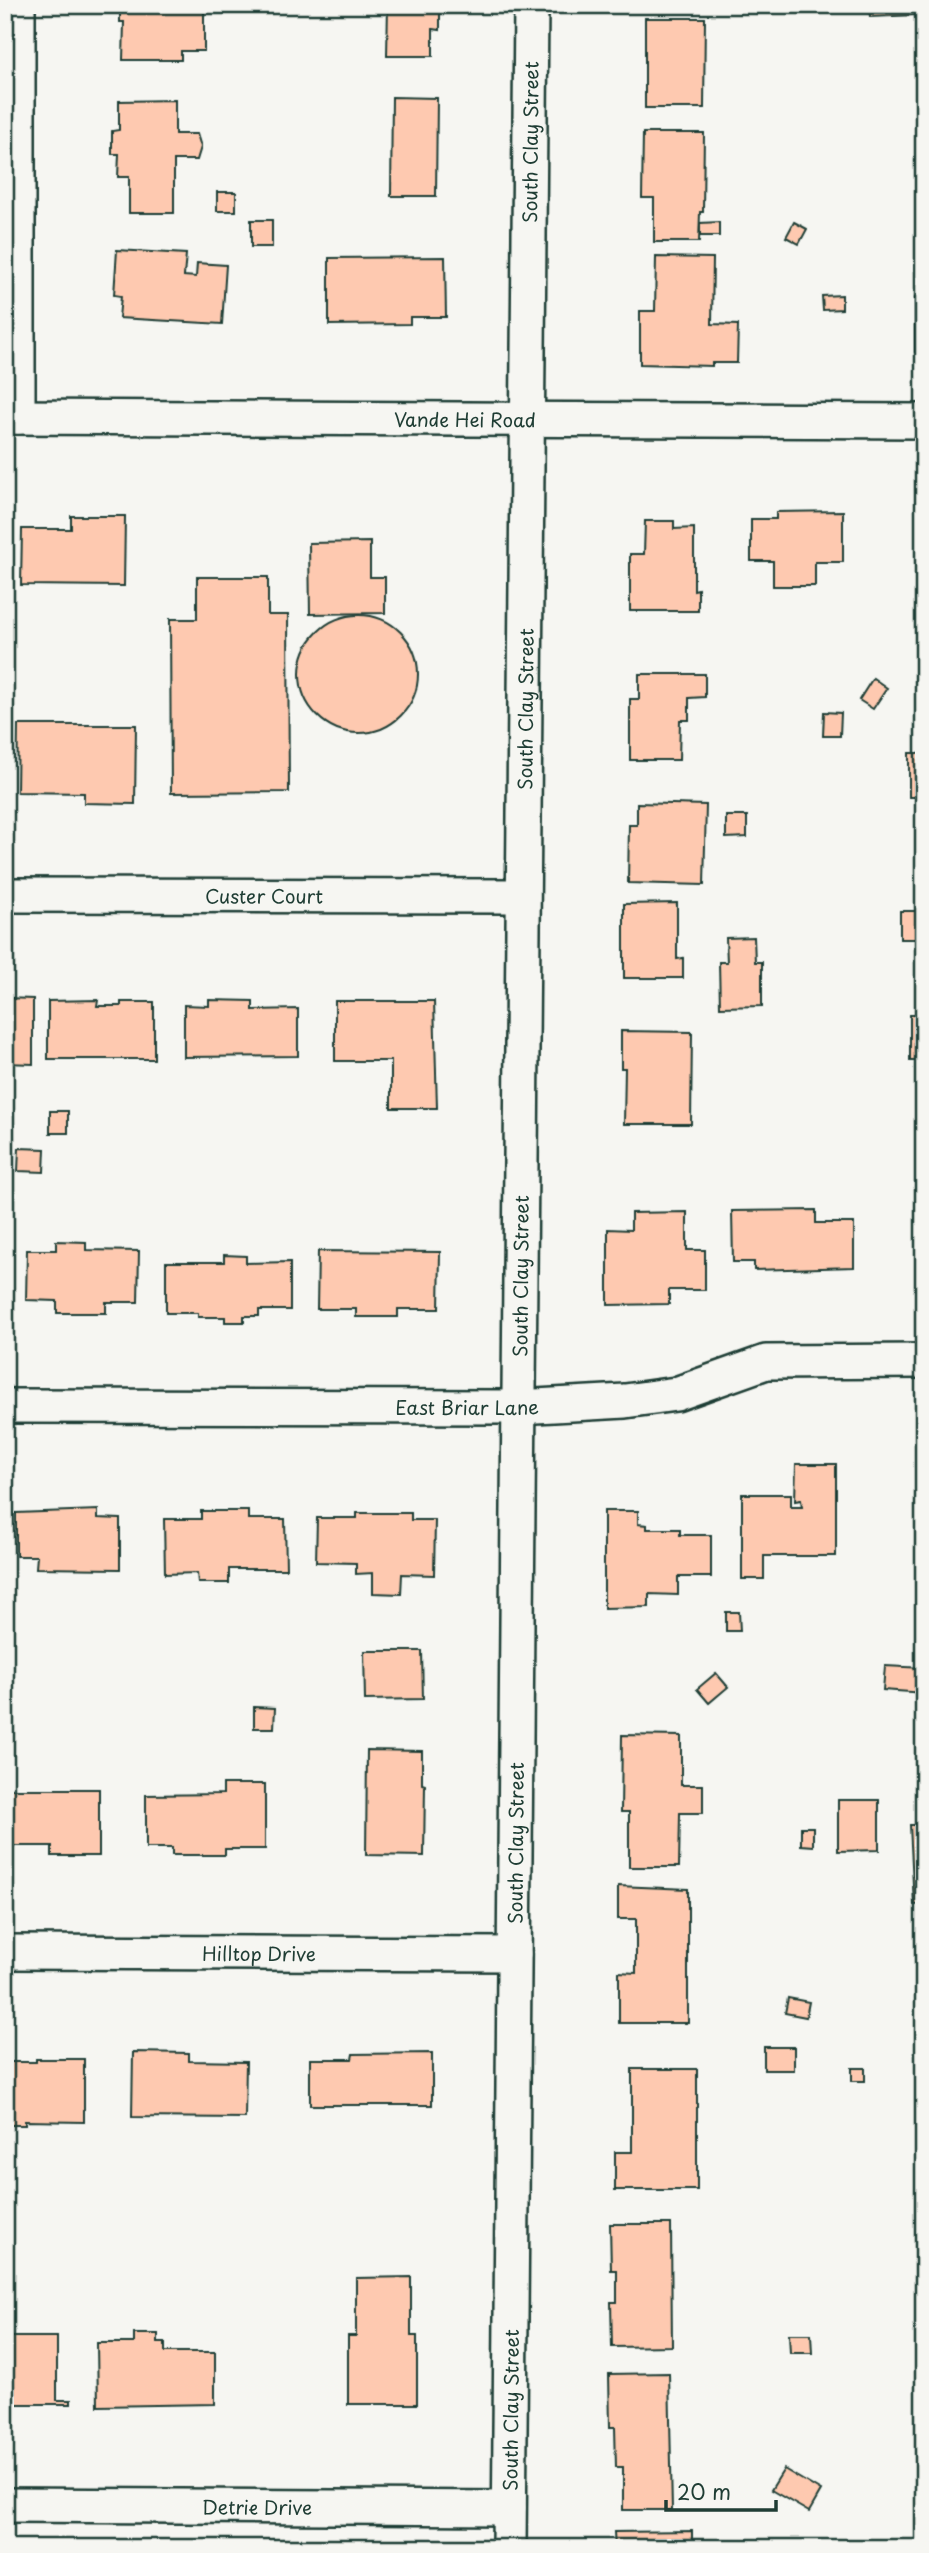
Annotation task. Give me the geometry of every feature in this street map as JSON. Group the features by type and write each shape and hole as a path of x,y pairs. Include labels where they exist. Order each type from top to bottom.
{"street":[{"path":"12,417 18,5"},
{"name":"South Clay Street","path":"509,2548 531,5"},
{"name":"Vande Hei Road","path":"12,417 924,421"},
{"name":"Custer Court","path":"5,895 522,896"},
{"name":"East Briar Lane","path":"5,1406 518,1408 625,1401 676,1394 766,1362 924,1361"},
{"name":"Hilltop Drive","path":"5,1952 514,1954"},
{"name":"Detrie Drive","path":"5,2504 509,2508"}],"building":[{"path":"120,5 182,5 182,11 204,11 204,51 181,51 181,60 123,60 124,22 120,22"},
{"path":"388,5 440,5 440,30 433,29 433,56 387,56"},
{"path":"869,5 917,5 917,15 870,17"},
{"path":"645,18 705,18 704,108 645,108"},
{"path":"392,97 437,98 436,196 391,196"},
{"path":"175,100 175,134 197,134 201,147 197,160 174,160 174,213 129,213 129,177 118,177 119,154 112,154 112,131 119,130 119,101"},
{"path":"643,133 704,133 703,212 700,212 699,242 654,242 654,198 642,198"},
{"path":"217,192 236,192 236,211 217,211"},
{"path":"251,220 272,220 272,247 251,247"},
{"path":"719,222 719,236 700,236 700,223"},
{"path":"794,222 807,229 799,244 786,237"},
{"path":"117,250 186,254 184,276 196,277 197,263 226,265 222,324 119,318 121,296 114,295"},
{"path":"445,257 446,317 410,317 410,324 329,325 329,258"},
{"path":"656,257 713,258 712,324 738,325 737,363 712,363 712,366 640,364 640,311 655,311"},
{"path":"842,295 842,309 823,310 822,296"},
{"path":"915,297 924,297 924,352 915,352"},
{"path":"843,511 843,562 815,562 815,586 773,586 773,561 751,561 751,519 776,519 776,512"},
{"path":"71,516 125,516 124,586 21,585 22,529 71,529"},
{"path":"645,521 674,521 674,529 694,528 694,590 698,589 698,611 630,611 630,554 644,554"},
{"path":"370,542 370,577 385,577 385,613 310,614 309,543"},
{"path":"7,570 8,608 5,608"},
{"path":"197,577 268,577 268,615 288,615 289,792 171,793 170,619 197,619"},
{"path":"359,615 382,619 401,632 414,651 418,674 414,697 401,716 382,729 359,733 336,729 317,716 304,697 300,674 304,651 317,632 336,619"},
{"path":"639,674 705,674 705,697 689,698 689,720 680,720 679,760 630,760 630,699 639,699"},
{"path":"873,678 887,688 873,709 859,700"},
{"path":"824,712 841,713 840,736 823,736"},
{"path":"18,725 136,725 135,804 84,803 84,793 17,792"},
{"path":"909,753 924,753 924,797 909,797"},
{"path":"637,803 706,805 704,885 628,883 629,825 637,825"},
{"path":"726,816 747,816 747,837 726,838"},
{"path":"677,903 677,959 683,958 683,978 624,978 624,904"},
{"path":"900,911 922,911 922,939 900,939"},
{"path":"754,937 755,962 762,962 762,1006 720,1007 719,962 727,962 726,938"},
{"path":"5,998 33,999 33,1064 5,1063"},
{"path":"98,1000 97,1006 121,1006 121,1002 154,1002 154,1059 48,1059 48,1001"},
{"path":"209,1000 253,1001 253,1010 298,1009 298,1056 184,1057 184,1005 209,1006"},
{"path":"335,1001 434,1001 437,1108 391,1108 391,1061 335,1061"},
{"path":"910,1015 924,1015 924,1061 910,1061"},
{"path":"621,1031 692,1032 691,1124 624,1124 625,1068 621,1068"},
{"path":"50,1111 68,1111 68,1133 50,1133"},
{"path":"19,1148 45,1149 44,1172 18,1171"},
{"path":"816,1210 816,1223 854,1223 854,1267 754,1270 754,1262 733,1262 732,1211"},
{"path":"687,1212 687,1250 705,1250 705,1290 669,1290 669,1304 608,1305 608,1229 631,1230 631,1213"},
{"path":"56,1241 86,1242 86,1250 139,1251 138,1302 106,1302 106,1313 57,1313 57,1301 26,1300 27,1250 56,1250"},
{"path":"318,1251 440,1252 439,1309 398,1309 398,1317 356,1317 356,1309 317,1309"},
{"path":"224,1255 246,1256 246,1263 290,1262 290,1310 259,1310 259,1316 244,1316 244,1322 225,1322 225,1317 198,1317 198,1313 166,1313 166,1262 224,1262"},
{"path":"796,1464 836,1464 836,1556 764,1556 764,1579 742,1579 742,1494 791,1494 791,1507 802,1507 801,1500 795,1501"},
{"path":"98,1510 98,1518 120,1519 120,1569 36,1568 37,1556 16,1556 16,1513"},
{"path":"201,1511 248,1511 248,1519 285,1519 286,1569 229,1569 229,1583 198,1583 197,1573 165,1574 164,1519 201,1519"},
{"path":"604,1511 638,1511 638,1524 647,1525 647,1529 680,1529 680,1535 711,1535 711,1577 678,1577 678,1595 649,1594 649,1607 604,1608"},
{"path":"357,1513 411,1513 411,1520 435,1520 434,1575 402,1574 401,1594 373,1593 373,1573 356,1574 356,1563 316,1562 317,1518 357,1518"},
{"path":"726,1612 739,1612 740,1631 726,1631"},
{"path":"364,1651 422,1651 423,1699 365,1700"},
{"path":"885,1666 924,1668 924,1693 883,1690"},
{"path":"716,1673 728,1687 709,1703 697,1689"},
{"path":"254,1707 275,1708 274,1728 254,1728"},
{"path":"622,1735 681,1736 681,1785 703,1785 703,1813 680,1813 679,1867 629,1867 629,1812 621,1812"},
{"path":"367,1750 422,1751 422,1784 425,1785 424,1856 366,1855"},
{"path":"223,1784 265,1784 265,1849 225,1849 225,1855 172,1855 172,1848 146,1848 146,1795 223,1794"},
{"path":"5,1789 99,1789 99,1856 52,1856 52,1846 5,1846"},
{"path":"838,1800 879,1800 879,1850 838,1851"},
{"path":"910,1825 924,1825 924,1904 914,1905"},
{"path":"801,1827 813,1827 813,1846 801,1845"},
{"path":"618,1886 688,1889 688,2023 619,2023 619,1972 636,1973 636,1919 618,1919"},
{"path":"788,1998 809,2002 806,2017 785,2013"},
{"path":"764,2047 794,2047 794,2070 764,2070"},
{"path":"133,2052 189,2053 189,2061 246,2062 245,2118 132,2117"},
{"path":"432,2053 432,2105 310,2105 310,2059 352,2059 353,2054"},
{"path":"36,2059 84,2059 84,2122 25,2121 25,2125 5,2125 5,2062 36,2062"},
{"path":"852,2068 865,2068 865,2081 852,2081"},
{"path":"632,2069 697,2069 697,2190 615,2190 615,2152 632,2152"},
{"path":"610,2224 671,2224 672,2346 612,2347 611,2302 617,2302 617,2270 611,2270"},
{"path":"411,2277 411,2336 417,2336 417,2404 348,2404 348,2336 356,2336 356,2278"},
{"path":"134,2334 158,2334 158,2343 165,2343 165,2352 215,2352 215,2404 98,2406 97,2343 134,2343"},
{"path":"789,2334 811,2334 812,2353 790,2353"},
{"path":"5,2337 57,2337 57,2400 71,2400 71,2404 13,2404 13,2395 5,2395"},
{"path":"669,2373 672,2510 623,2510 623,2467 616,2467 615,2427 610,2427 609,2374"},
{"path":"784,2469 821,2491 809,2512 771,2490"},
{"path":"692,2531 692,2548 615,2548 614,2532"}]}
